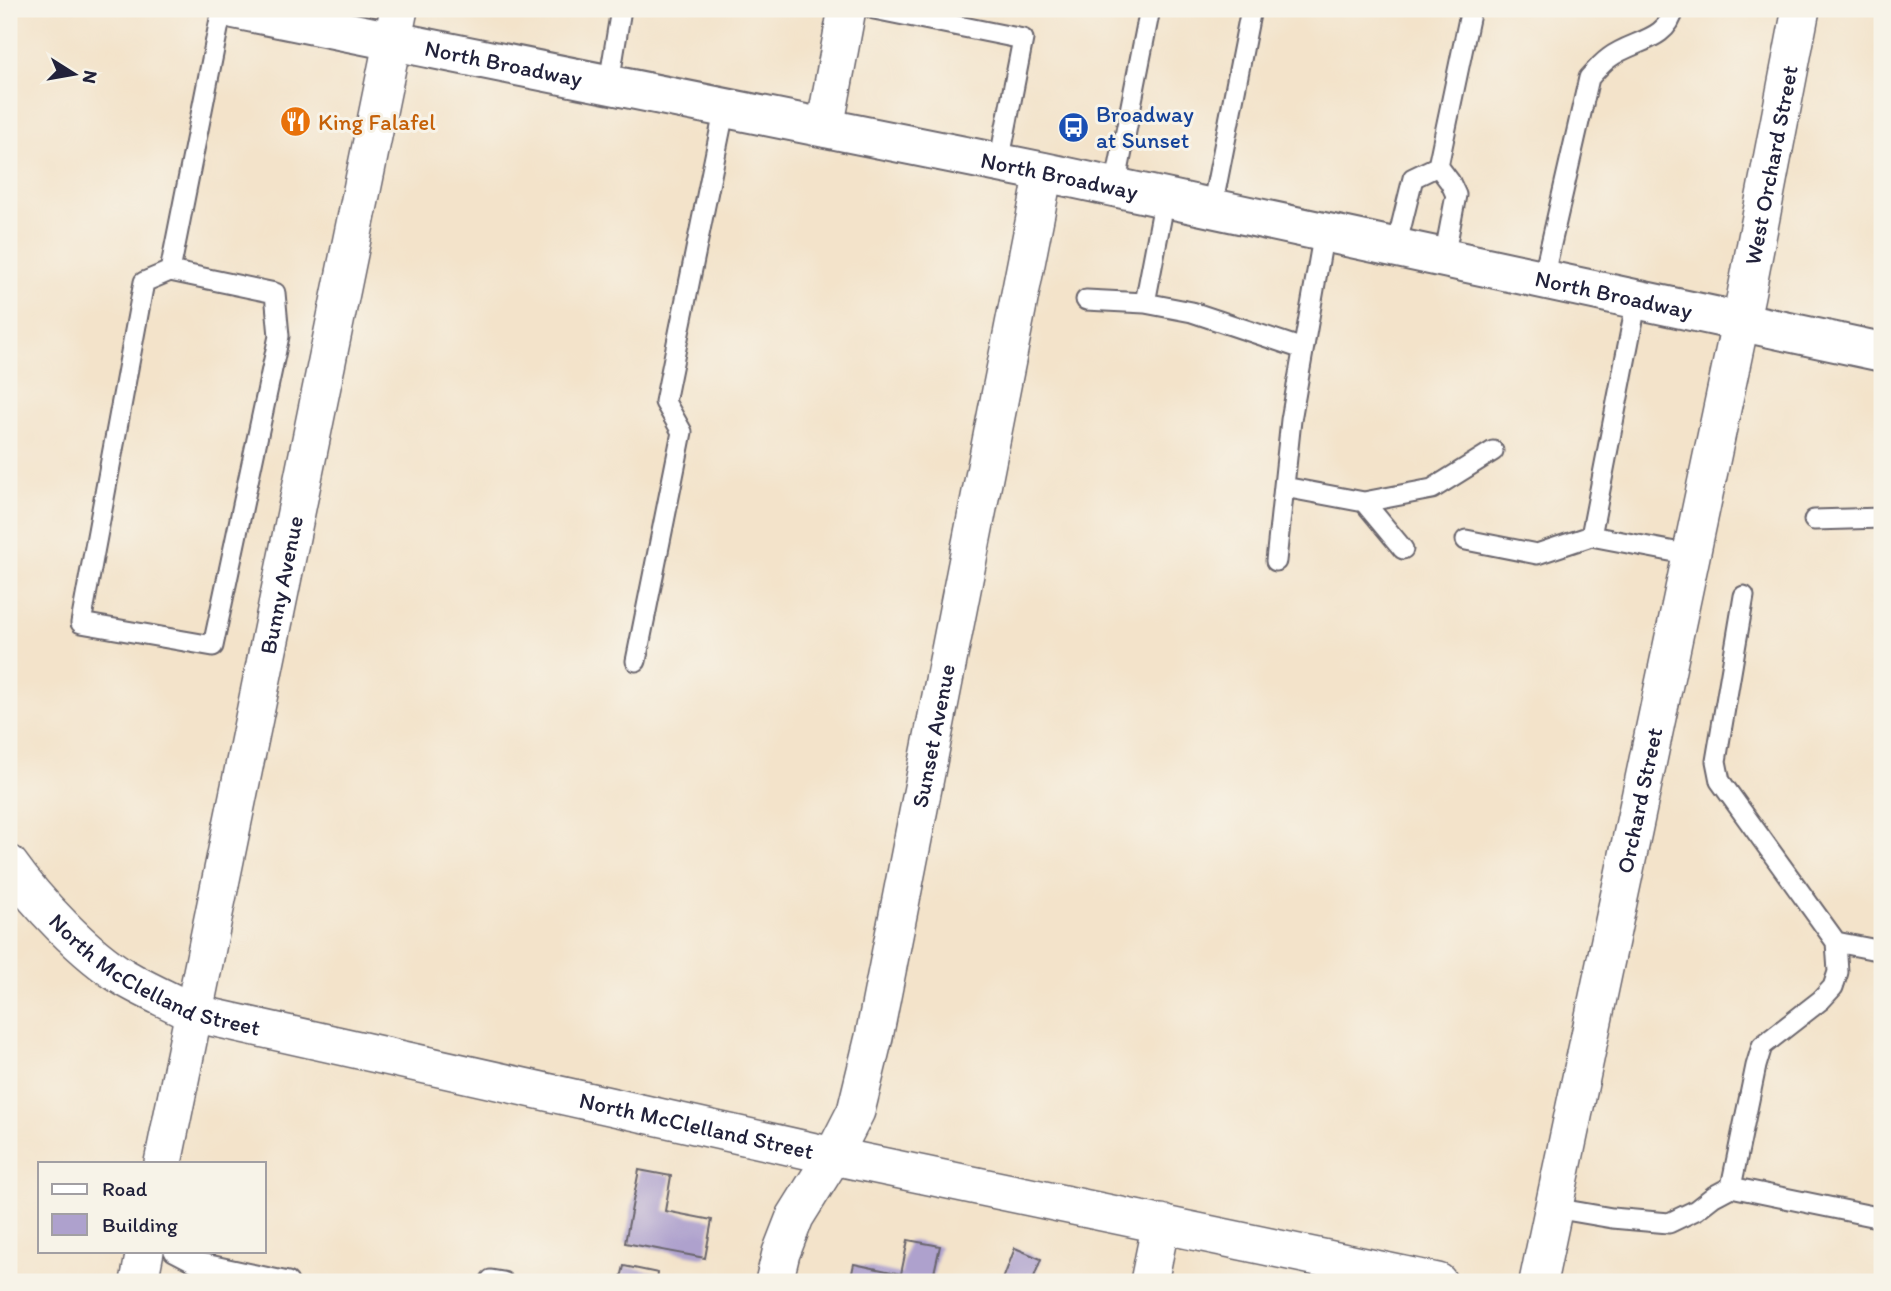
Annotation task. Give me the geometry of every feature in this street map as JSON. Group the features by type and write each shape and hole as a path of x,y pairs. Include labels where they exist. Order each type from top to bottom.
{"main road":[{"name":"North Broadway","path":"234,9 397,24 609,83 1115,187 1882,352"}],"street":[{"path":"825,128 847,9"},
{"name":"West Orchard Street","path":"1740,321 1801,9"},
{"name":"Bunny Avenue","path":"163,1162 397,24"},
{"name":"Sunset Avenue","path":"774,1282 780,1253 795,1217 833,1156 856,1111 874,1037 1044,172"},
{"name":"Orchard Street","path":"1538,1282 1740,321"},
{"name":"North McClelland Street","path":"9,864 32,895 95,956 124,977 193,1013 833,1156 1438,1282"},
{"path":"1149,1282 1161,1223"},
{"path":"139,1282 145,1252"}],"lane":[{"path":"170,271 222,9"},
{"path":"609,83 621,9"},
{"path":"874,9 1023,39 999,163"},
{"path":"1115,187 1150,9"},
{"path":"1212,208 1251,9"},
{"path":"1444,258 1456,195 1438,166 1471,9"},
{"path":"1543,278 1589,78 1609,57 1661,32 1671,22 1674,9"},
{"path":"636,661 682,432 665,402 725,107"},
{"path":"1396,247 1413,178 1438,166"},
{"path":"1145,303 1165,198"},
{"path":"1276,561 1291,420 1324,232"},
{"path":"170,271 275,293 279,336 213,646 81,622 144,282 170,271"},
{"path":"1591,536 1637,299"},
{"path":"1086,300 1145,303 1192,312 1303,349"},
{"path":"1284,487 1364,502 1432,489 1493,451"},
{"path":"1364,502 1403,549"},
{"path":"1814,520 1882,517"},
{"path":"1466,540 1537,554 1591,536 1691,555"},
{"path":"1731,1187 1762,1046 1821,1000 1833,987 1839,972 1836,942 1720,781 1716,761 1744,596"},
{"path":"1836,942 1882,951"},
{"path":"1554,1208 1669,1223 1696,1210 1731,1187 1882,1218"},
{"path":"176,1252 195,1262 288,1282"},
{"path":"490,1282 503,1282"}],"building":[{"path":"639,1170 671,1176 665,1211 712,1220 705,1258 625,1243"},
{"path":"908,1240 940,1246 932,1282 850,1282 854,1264 901,1274"},
{"path":"1015,1248 1041,1259 1032,1282 1002,1282"},
{"path":"624,1266 658,1273 657,1282 620,1282"}],"place":[{"name":"King Falafel","path":"295,122"},
{"name":"Broadway at Sunset","path":"1073,127"}]}
